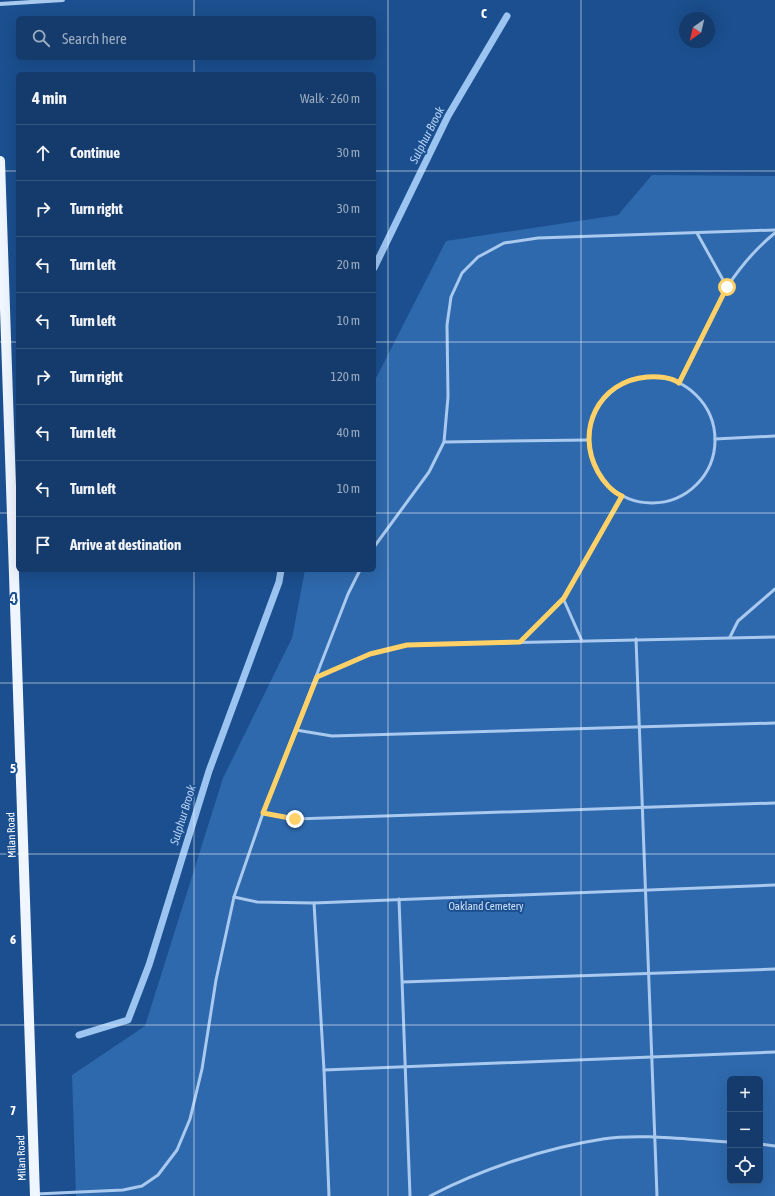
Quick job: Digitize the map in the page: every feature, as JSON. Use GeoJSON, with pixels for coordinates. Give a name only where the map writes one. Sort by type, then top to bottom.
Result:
{"type":"FeatureCollection","features":[{"type":"Feature","properties":{"kind":"main road","name":"Milan Road"},"geometry":{"type":"LineString","coordinates":[[0,161],[1,230],[35,1195]]}},
{"type":"Feature","properties":{"kind":"street"},"geometry":{"type":"LineString","coordinates":[[0,4],[63,0]]}},
{"type":"Feature","properties":{"kind":"lane"},"geometry":{"type":"LineString","coordinates":[[376,544],[429,472],[444,442],[448,397],[447,325],[451,297],[462,273],[478,257],[504,243],[538,238],[775,230]]}},
{"type":"Feature","properties":{"kind":"lane"},"geometry":{"type":"LineString","coordinates":[[697,233],[727,287]]}},
{"type":"Feature","properties":{"kind":"lane"},"geometry":{"type":"LineString","coordinates":[[679,383],[727,287],[737,272],[760,245],[775,233]]}},
{"type":"Feature","properties":{"kind":"lane"},"geometry":{"type":"LineString","coordinates":[[657,376],[679,383],[694,392],[707,408],[714,427],[715,448],[709,468],[698,484],[681,496],[660,503],[639,502],[622,496],[602,480],[592,462],[588,440],[591,419],[601,400],[617,386],[636,378],[657,376]]}},
{"type":"Feature","properties":{"kind":"lane"},"geometry":{"type":"LineString","coordinates":[[715,439],[775,436]]}},
{"type":"Feature","properties":{"kind":"lane"},"geometry":{"type":"LineString","coordinates":[[444,442],[588,440]]}},
{"type":"Feature","properties":{"kind":"lane"},"geometry":{"type":"LineString","coordinates":[[520,642],[564,598],[622,496]]}},
{"type":"Feature","properties":{"kind":"lane"},"geometry":{"type":"LineString","coordinates":[[35,1195],[123,1190],[142,1186],[158,1175],[177,1150],[190,1119],[202,1069],[216,980],[234,897],[263,813],[348,594],[359,572]]}},
{"type":"Feature","properties":{"kind":"lane"},"geometry":{"type":"LineString","coordinates":[[730,637],[738,621],[775,589]]}},
{"type":"Feature","properties":{"kind":"lane"},"geometry":{"type":"LineString","coordinates":[[564,598],[582,641]]}},
{"type":"Feature","properties":{"kind":"lane"},"geometry":{"type":"LineString","coordinates":[[317,677],[370,654],[407,645],[775,637]]}},
{"type":"Feature","properties":{"kind":"lane"},"geometry":{"type":"LineString","coordinates":[[636,639],[643,808],[644,890],[649,974],[657,1196]]}},
{"type":"Feature","properties":{"kind":"lane"},"geometry":{"type":"LineString","coordinates":[[296,730],[332,736],[775,723]]}},
{"type":"Feature","properties":{"kind":"lane"},"geometry":{"type":"LineString","coordinates":[[263,813],[295,819],[775,803]]}},
{"type":"Feature","properties":{"kind":"lane"},"geometry":{"type":"LineString","coordinates":[[234,897],[257,902],[314,903],[775,885]]}},
{"type":"Feature","properties":{"kind":"lane"},"geometry":{"type":"LineString","coordinates":[[399,899],[410,1196]]}},
{"type":"Feature","properties":{"kind":"lane"},"geometry":{"type":"LineString","coordinates":[[314,903],[324,1070],[329,1196]]}},
{"type":"Feature","properties":{"kind":"lane"},"geometry":{"type":"LineString","coordinates":[[403,982],[775,969]]}},
{"type":"Feature","properties":{"kind":"lane"},"geometry":{"type":"LineString","coordinates":[[324,1070],[775,1052]]}},
{"type":"Feature","properties":{"kind":"lane"},"geometry":{"type":"LineString","coordinates":[[430,1196],[497,1166],[603,1139],[655,1138],[727,1142]]}},
{"type":"Feature","properties":{"kind":"lane"},"geometry":{"type":"LineString","coordinates":[[763,1144],[775,1146]]}},
{"type":"Feature","properties":{"kind":"green space","name":"Oakland Cemetery"},"geometry":{"type":"Polygon","coordinates":[[[652,175],[775,176],[775,1196],[76,1196],[72,1075],[145,1026],[223,778],[292,638],[305,572],[376,572],[376,378],[446,241],[618,215],[652,175]]]}},
{"type":"Feature","properties":{"kind":"waterway","name":"Sulphur Brook"},"geometry":{"type":"LineString","coordinates":[[376,264],[448,116],[507,16]]}},
{"type":"Feature","properties":{"kind":"waterway","name":"Sulphur Brook"},"geometry":{"type":"LineString","coordinates":[[79,1035],[128,1020],[149,965],[209,771],[279,582],[281,572]]}},
{"type":"Feature","properties":{"kind":"route"},"geometry":{"type":"LineString","coordinates":[[295,819],[263,813],[317,677],[370,654],[407,645],[520,642],[564,598],[622,496],[602,480],[592,462],[588,440],[591,419],[601,400],[617,386],[636,378],[657,376],[677,381],[679,383],[727,287]]}}]}
